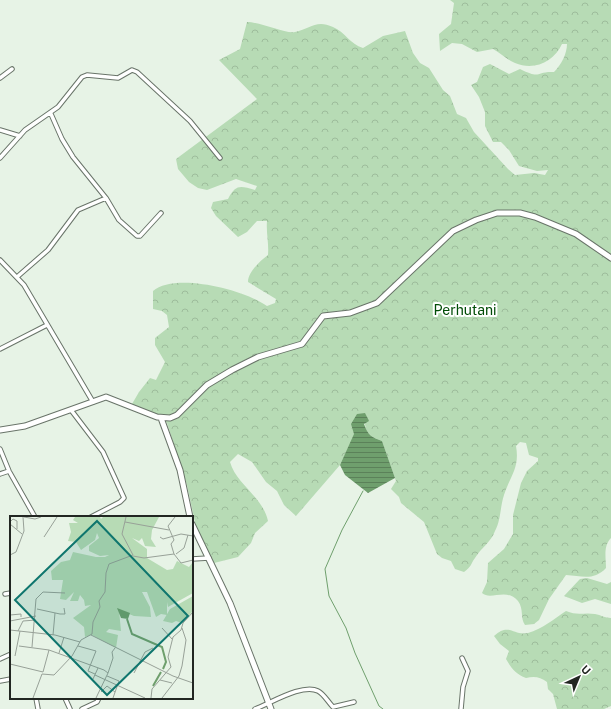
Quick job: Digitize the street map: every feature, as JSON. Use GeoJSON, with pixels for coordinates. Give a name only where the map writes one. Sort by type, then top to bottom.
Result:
{"type":"FeatureCollection","features":[{"type":"Feature","properties":{"kind":"street"},"geometry":{"type":"LineString","coordinates":[[0,78],[12,69]]}},
{"type":"Feature","properties":{"kind":"street"},"geometry":{"type":"LineString","coordinates":[[0,158],[29,127],[51,114],[84,75],[118,78],[130,70],[134,70],[190,122],[220,158]]}},
{"type":"Feature","properties":{"kind":"street"},"geometry":{"type":"LineString","coordinates":[[51,114],[73,157],[106,198],[119,220],[138,236],[142,235],[161,213]]}},
{"type":"Feature","properties":{"kind":"street"},"geometry":{"type":"LineString","coordinates":[[0,130],[20,136]]}},
{"type":"Feature","properties":{"kind":"street"},"geometry":{"type":"LineString","coordinates":[[0,151],[4,155]]}},
{"type":"Feature","properties":{"kind":"street"},"geometry":{"type":"LineString","coordinates":[[17,277],[48,250],[78,210],[106,198]]}},
{"type":"Feature","properties":{"kind":"street"},"geometry":{"type":"LineString","coordinates":[[0,430],[25,426],[108,397],[161,418],[170,418],[177,415],[207,385],[232,370],[258,357],[302,344],[323,316],[350,313],[377,303],[448,236],[463,226],[488,215],[506,213],[528,214],[576,234],[611,258]]}},
{"type":"Feature","properties":{"kind":"street"},"geometry":{"type":"LineString","coordinates":[[0,260],[29,292],[47,325],[89,394],[92,402]]}},
{"type":"Feature","properties":{"kind":"street"},"geometry":{"type":"LineString","coordinates":[[0,349],[47,325]]}},
{"type":"Feature","properties":{"kind":"street"},"geometry":{"type":"LineString","coordinates":[[71,410],[102,452],[124,498],[120,502],[93,516]]}},
{"type":"Feature","properties":{"kind":"street"},"geometry":{"type":"LineString","coordinates":[[161,418],[180,470],[190,516]]}},
{"type":"Feature","properties":{"kind":"street"},"geometry":{"type":"LineString","coordinates":[[0,449],[9,471],[34,516]]}},
{"type":"Feature","properties":{"kind":"street"},"geometry":{"type":"LineString","coordinates":[[0,474],[9,471]]}},
{"type":"Feature","properties":{"kind":"street"},"geometry":{"type":"LineString","coordinates":[[193,526],[230,603],[270,706]]}},
{"type":"Feature","properties":{"kind":"street"},"geometry":{"type":"LineString","coordinates":[[193,559],[208,558]]}},
{"type":"Feature","properties":{"kind":"street"},"geometry":{"type":"LineString","coordinates":[[5,594],[10,593]]}},
{"type":"Feature","properties":{"kind":"street"},"geometry":{"type":"LineString","coordinates":[[0,659],[10,654]]}},
{"type":"Feature","properties":{"kind":"street"},"geometry":{"type":"LineString","coordinates":[[461,709],[463,688],[468,671],[462,658]]}},
{"type":"Feature","properties":{"kind":"street"},"geometry":{"type":"LineString","coordinates":[[0,681],[10,680]]}},
{"type":"Feature","properties":{"kind":"street"},"geometry":{"type":"LineString","coordinates":[[255,709],[270,706],[306,688],[323,694],[333,707],[354,702]]}},
{"type":"Feature","properties":{"kind":"street"},"geometry":{"type":"LineString","coordinates":[[36,699],[38,709]]}},
{"type":"Feature","properties":{"kind":"street"},"geometry":{"type":"LineString","coordinates":[[65,699],[70,709]]}},
{"type":"Feature","properties":{"kind":"street"},"geometry":{"type":"LineString","coordinates":[[82,709],[97,702],[98,699]]}},
{"type":"Feature","properties":{"kind":"green space","name":"Perhutani"},"geometry":{"type":"Polygon","coordinates":[[[450,0],[611,0],[611,538],[608,541],[606,548],[606,568],[597,575],[588,577],[566,575],[549,599],[539,620],[534,624],[525,625],[520,604],[513,597],[504,594],[490,596],[482,593],[487,582],[488,563],[504,549],[513,534],[513,515],[521,483],[527,471],[538,461],[538,458],[529,455],[526,443],[520,442],[516,446],[516,466],[506,488],[497,527],[488,542],[477,554],[470,567],[464,572],[455,569],[451,561],[442,558],[437,554],[424,522],[401,503],[399,497],[391,489],[396,481],[382,441],[369,434],[367,431],[365,424],[365,413],[340,465],[296,516],[284,505],[277,491],[266,482],[252,462],[238,454],[230,462],[233,470],[261,505],[268,521],[255,533],[251,543],[238,557],[214,563],[196,527],[187,485],[167,423],[161,416],[132,404],[150,378],[156,380],[165,362],[155,345],[155,338],[169,327],[167,315],[162,311],[153,309],[153,291],[163,286],[177,283],[193,283],[227,289],[243,294],[267,306],[275,303],[276,299],[248,282],[252,271],[268,255],[267,221],[257,221],[247,232],[238,237],[216,216],[211,208],[213,202],[228,199],[233,191],[239,187],[255,190],[257,186],[236,179],[207,190],[198,188],[189,182],[178,169],[176,159],[257,99],[219,60],[240,49],[247,22],[291,32],[300,31],[317,24],[327,25],[337,29],[355,44],[363,48],[383,36],[405,31],[413,53],[420,63],[429,68],[443,90],[450,96],[457,114],[466,118],[474,132],[508,169],[515,175],[534,173],[545,175],[548,170],[537,171],[519,166],[509,150],[501,142],[493,142],[485,126],[485,112],[479,97],[471,85],[477,82],[483,67],[490,64],[509,74],[520,69],[535,75],[554,72],[563,59],[567,44],[562,44],[554,56],[549,60],[529,66],[512,62],[493,49],[477,52],[462,44],[452,43],[440,51],[439,34],[451,24],[454,3],[450,0]]]}},
{"type":"Feature","properties":{"kind":"green space"},"geometry":{"type":"Polygon","coordinates":[[[587,578],[607,584],[611,582],[611,604],[595,599],[582,603],[564,596],[580,579],[587,578]]]}},
{"type":"Feature","properties":{"kind":"green space"},"geometry":{"type":"Polygon","coordinates":[[[566,611],[595,614],[611,618],[611,706],[604,709],[557,709],[553,694],[548,689],[547,682],[537,677],[526,678],[517,673],[506,659],[509,651],[500,644],[494,636],[504,630],[511,630],[518,633],[528,633],[548,624],[566,611]]]}},
{"type":"Feature","properties":{"kind":"shaded area"},"geometry":{"type":"Polygon","coordinates":[[[365,413],[369,421],[364,424],[365,428],[370,435],[382,441],[395,478],[368,493],[345,475],[340,465],[354,434],[351,424],[357,414],[365,413]]]}},
{"type":"Feature","properties":{"kind":"waterway"},"geometry":{"type":"LineString","coordinates":[[363,491],[342,530],[325,569],[329,596],[346,628],[355,653],[379,706],[383,709]]}}]}
